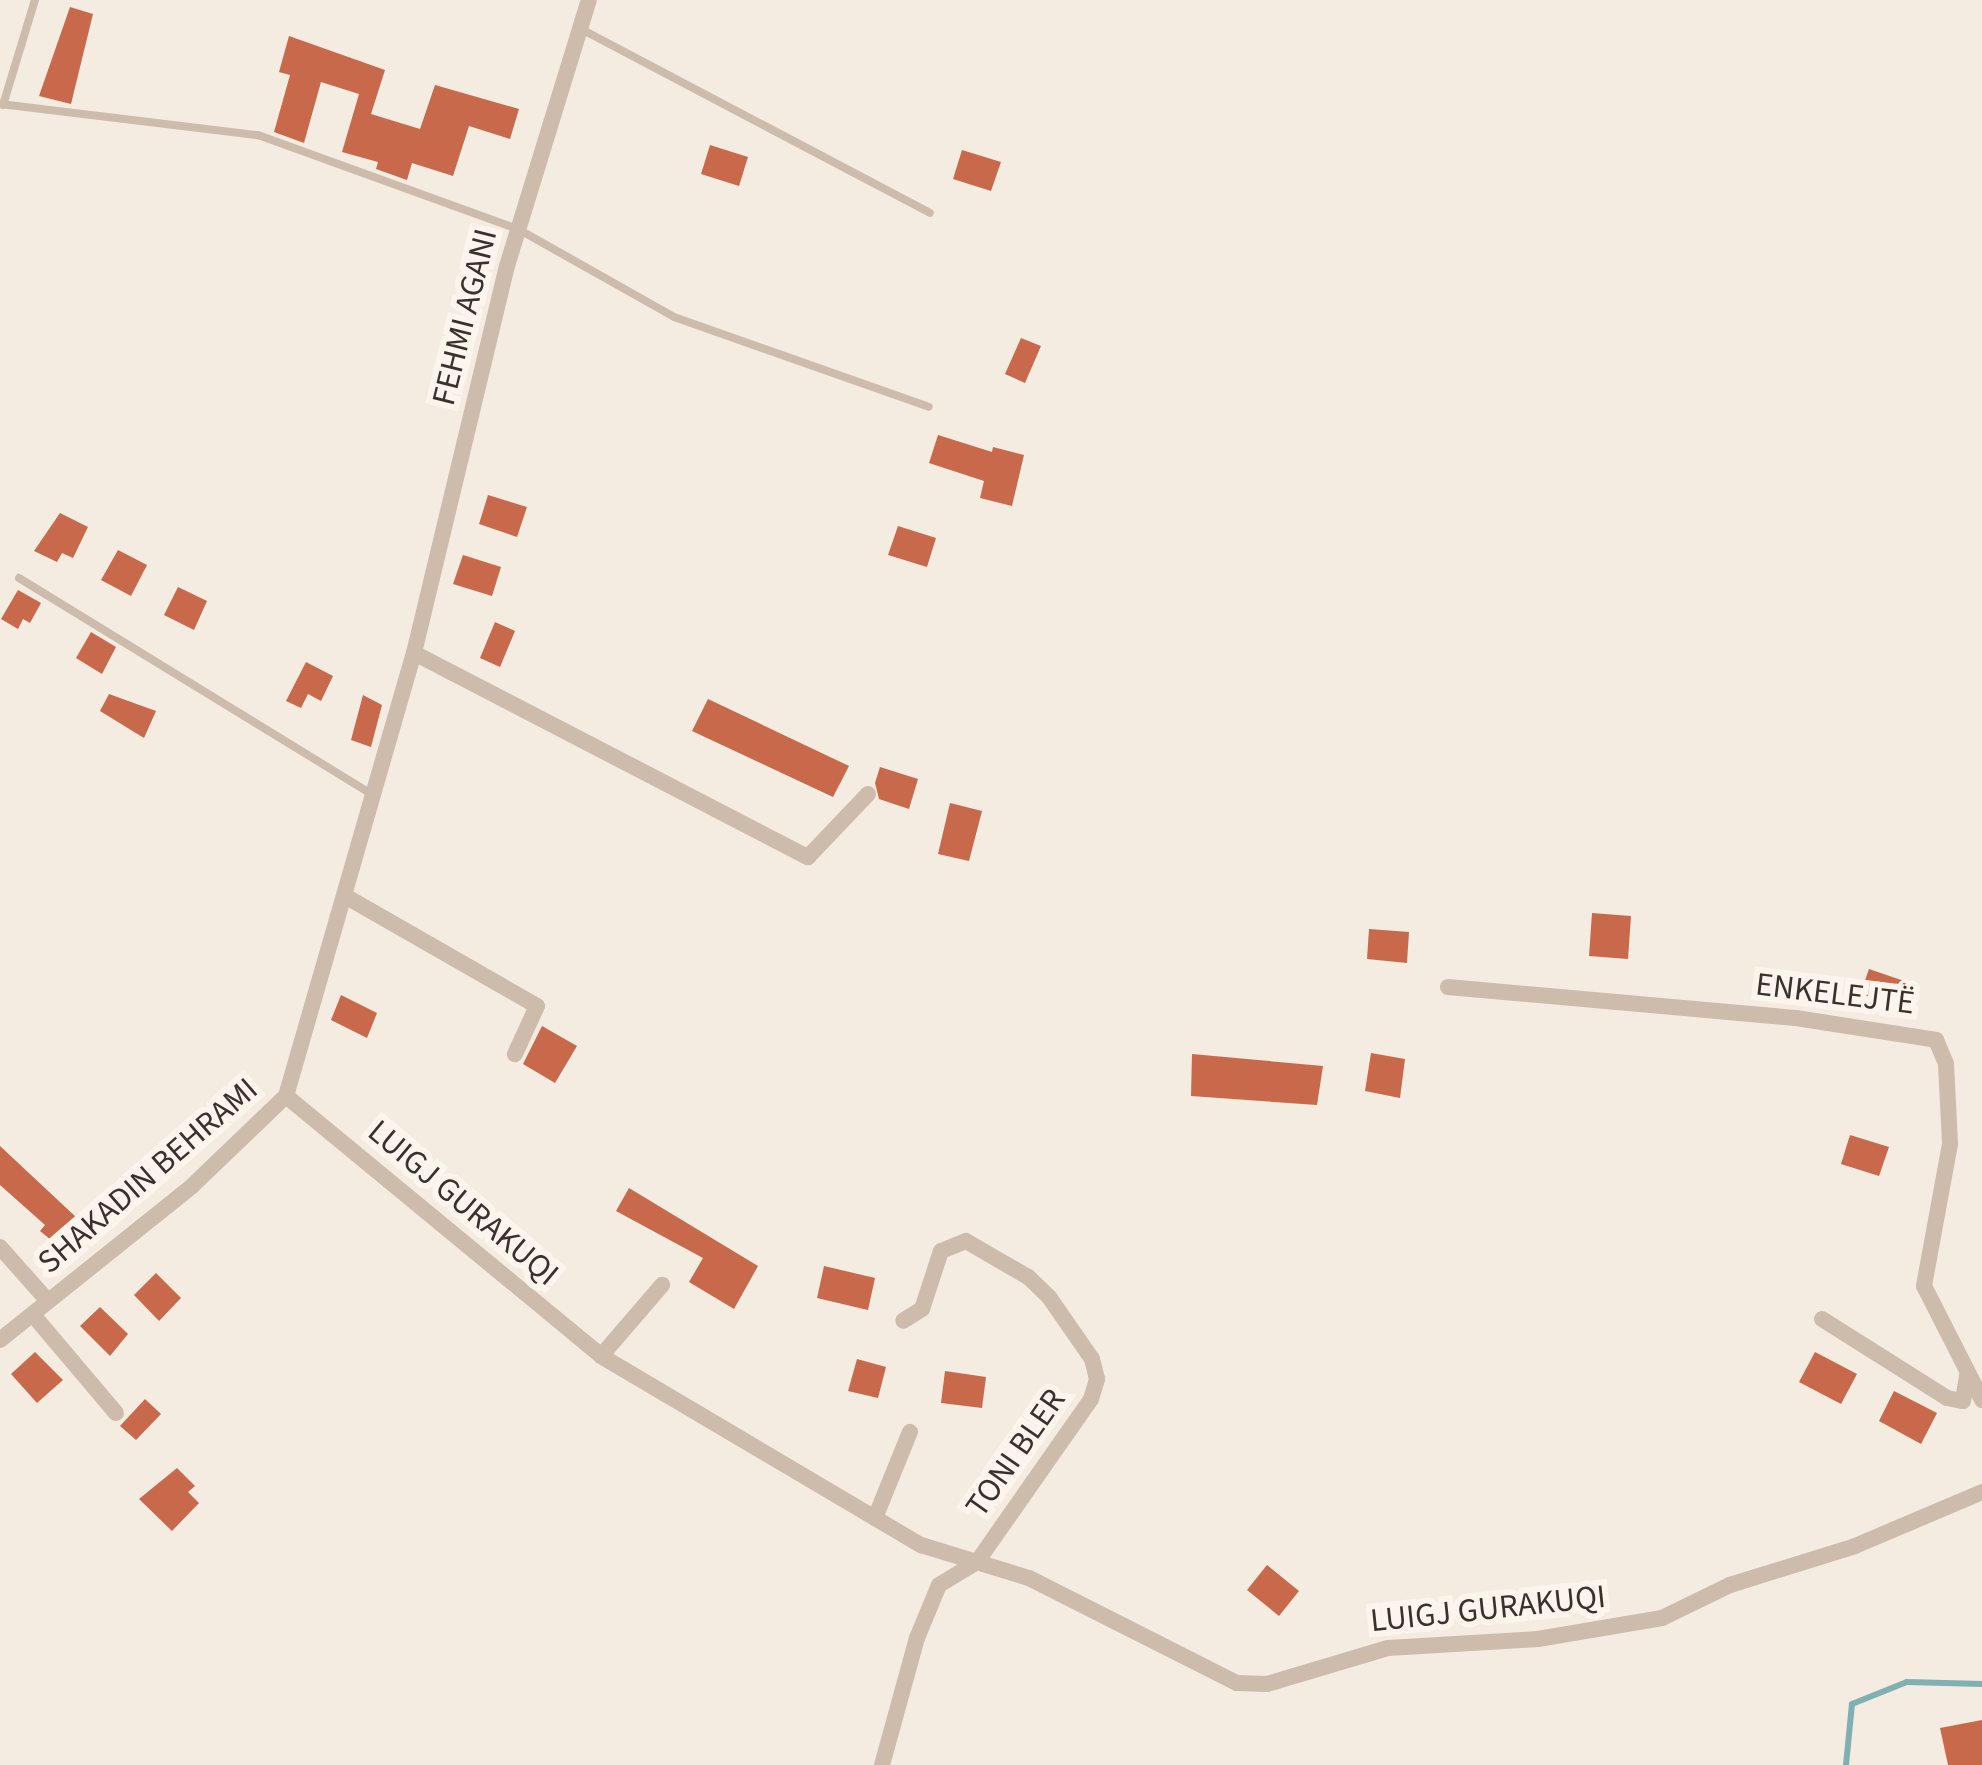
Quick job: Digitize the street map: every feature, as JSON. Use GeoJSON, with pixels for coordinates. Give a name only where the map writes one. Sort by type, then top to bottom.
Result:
{"type":"FeatureCollection","features":[{"type":"Feature","properties":{"kind":"street","name":"FEHMI AGANI"},"geometry":{"type":"LineString","coordinates":[[286,1096],[414,653],[518,229],[589,0]]}},
{"type":"Feature","properties":{"kind":"street"},"geometry":{"type":"LineString","coordinates":[[414,653],[808,857],[868,794]]}},
{"type":"Feature","properties":{"kind":"street"},"geometry":{"type":"LineString","coordinates":[[345,896],[537,1006],[514,1054]]}},
{"type":"Feature","properties":{"kind":"street","name":"ENKELEJTË"},"geometry":{"type":"LineString","coordinates":[[1448,987],[1796,1018],[1936,1040],[1946,1064],[1950,1144],[1924,1286],[1982,1400]]}},
{"type":"Feature","properties":{"kind":"street","name":"SHAKADIN BEHRAMI"},"geometry":{"type":"LineString","coordinates":[[0,1340],[192,1186],[286,1096]]}},
{"type":"Feature","properties":{"kind":"street","name":"LUIGJ GURAKUQI"},"geometry":{"type":"LineString","coordinates":[[286,1096],[601,1356],[937,1551],[1029,1578],[1222,1678],[1267,1684],[1369,1651],[1538,1639],[1662,1618],[1730,1585],[1855,1546],[1982,1492]]}},
{"type":"Feature","properties":{"kind":"street","name":"TONI BLER"},"geometry":{"type":"LineString","coordinates":[[903,1321],[922,1309],[941,1251],[966,1241],[1038,1285],[1096,1369],[1091,1399],[977,1562],[939,1585]]}},
{"type":"Feature","properties":{"kind":"street","name":"SHAKADIN BEHRAMI"},"geometry":{"type":"LineString","coordinates":[[0,1247],[48,1301]]}},
{"type":"Feature","properties":{"kind":"street"},"geometry":{"type":"LineString","coordinates":[[601,1356],[662,1285]]}},
{"type":"Feature","properties":{"kind":"street","name":"SHAKADIN BEHRAMI"},"geometry":{"type":"LineString","coordinates":[[34,1316],[116,1413]]}},
{"type":"Feature","properties":{"kind":"street"},"geometry":{"type":"LineString","coordinates":[[1822,1318],[1948,1398],[1963,1401],[1967,1375]]}},
{"type":"Feature","properties":{"kind":"street"},"geometry":{"type":"LineString","coordinates":[[875,1518],[910,1432]]}},
{"type":"Feature","properties":{"kind":"street"},"geometry":{"type":"LineString","coordinates":[[882,1765],[917,1638],[939,1585],[937,1551]]}},
{"type":"Feature","properties":{"kind":"lane"},"geometry":{"type":"LineString","coordinates":[[35,0],[1,104],[258,135],[518,229],[674,317],[929,407]]}},
{"type":"Feature","properties":{"kind":"lane"},"geometry":{"type":"LineString","coordinates":[[581,29],[930,213]]}},
{"type":"Feature","properties":{"kind":"lane"},"geometry":{"type":"LineString","coordinates":[[19,578],[374,796]]}},
{"type":"Feature","properties":{"kind":"building"},"geometry":{"type":"Polygon","coordinates":[[[70,7],[93,14],[71,104],[39,96],[70,7]]]}},
{"type":"Feature","properties":{"kind":"building"},"geometry":{"type":"Polygon","coordinates":[[[289,36],[385,70],[371,114],[420,129],[435,85],[519,109],[510,139],[469,126],[453,176],[412,163],[407,180],[376,169],[378,162],[342,152],[359,94],[321,82],[304,143],[274,132],[290,75],[279,72],[289,36]]]}},
{"type":"Feature","properties":{"kind":"building"},"geometry":{"type":"Polygon","coordinates":[[[710,145],[748,157],[739,186],[701,174],[710,145]]]}},
{"type":"Feature","properties":{"kind":"building"},"geometry":{"type":"Polygon","coordinates":[[[962,150],[1001,162],[991,191],[953,179],[962,150]]]}},
{"type":"Feature","properties":{"kind":"building"},"geometry":{"type":"Polygon","coordinates":[[[1021,338],[1041,346],[1025,383],[1005,374],[1021,338]]]}},
{"type":"Feature","properties":{"kind":"building"},"geometry":{"type":"Polygon","coordinates":[[[938,435],[992,452],[993,447],[1024,455],[1012,506],[980,498],[984,481],[929,463],[938,435]]]}},
{"type":"Feature","properties":{"kind":"building"},"geometry":{"type":"Polygon","coordinates":[[[488,495],[527,507],[517,537],[479,524],[488,495]]]}},
{"type":"Feature","properties":{"kind":"building"},"geometry":{"type":"Polygon","coordinates":[[[60,513],[88,527],[73,558],[62,553],[57,562],[34,551],[60,513]]]}},
{"type":"Feature","properties":{"kind":"building"},"geometry":{"type":"Polygon","coordinates":[[[898,526],[936,538],[927,567],[888,555],[898,526]]]}},
{"type":"Feature","properties":{"kind":"building"},"geometry":{"type":"Polygon","coordinates":[[[118,550],[147,565],[131,596],[101,580],[118,550]]]}},
{"type":"Feature","properties":{"kind":"building"},"geometry":{"type":"Polygon","coordinates":[[[463,555],[501,567],[492,596],[453,584],[463,555]]]}},
{"type":"Feature","properties":{"kind":"building"},"geometry":{"type":"Polygon","coordinates":[[[178,587],[207,601],[194,630],[164,615],[178,587]]]}},
{"type":"Feature","properties":{"kind":"building"},"geometry":{"type":"Polygon","coordinates":[[[18,590],[41,603],[30,623],[23,619],[18,629],[1,619],[18,590]]]}},
{"type":"Feature","properties":{"kind":"building"},"geometry":{"type":"Polygon","coordinates":[[[495,622],[515,631],[500,667],[480,658],[495,622]]]}},
{"type":"Feature","properties":{"kind":"building"},"geometry":{"type":"Polygon","coordinates":[[[91,632],[116,647],[102,674],[76,658],[91,632]]]}},
{"type":"Feature","properties":{"kind":"building"},"geometry":{"type":"Polygon","coordinates":[[[306,662],[333,676],[321,701],[308,694],[301,708],[286,701],[306,662]]]}},
{"type":"Feature","properties":{"kind":"building"},"geometry":{"type":"Polygon","coordinates":[[[109,694],[156,711],[144,738],[100,711],[109,694]]]}},
{"type":"Feature","properties":{"kind":"building"},"geometry":{"type":"Polygon","coordinates":[[[363,695],[382,705],[371,747],[351,740],[363,695]]]}},
{"type":"Feature","properties":{"kind":"building"},"geometry":{"type":"Polygon","coordinates":[[[708,699],[849,766],[833,797],[692,731],[708,699]]]}},
{"type":"Feature","properties":{"kind":"building"},"geometry":{"type":"Polygon","coordinates":[[[880,767],[918,779],[909,809],[879,799],[875,783],[880,767]]]}},
{"type":"Feature","properties":{"kind":"building"},"geometry":{"type":"Polygon","coordinates":[[[950,803],[982,811],[969,861],[938,854],[950,803]]]}},
{"type":"Feature","properties":{"kind":"building"},"geometry":{"type":"Polygon","coordinates":[[[1592,913],[1631,916],[1628,959],[1589,956],[1592,913]]]}},
{"type":"Feature","properties":{"kind":"building"},"geometry":{"type":"Polygon","coordinates":[[[1369,929],[1409,932],[1407,963],[1367,959],[1369,929]]]}},
{"type":"Feature","properties":{"kind":"building"},"geometry":{"type":"Polygon","coordinates":[[[1869,969],[1907,982],[1898,1011],[1859,998],[1869,969]]]}},
{"type":"Feature","properties":{"kind":"building"},"geometry":{"type":"Polygon","coordinates":[[[341,995],[377,1013],[367,1038],[331,1020],[341,995]]]}},
{"type":"Feature","properties":{"kind":"building"},"geometry":{"type":"Polygon","coordinates":[[[542,1026],[577,1046],[555,1083],[523,1064],[542,1026]]]}},
{"type":"Feature","properties":{"kind":"building"},"geometry":{"type":"Polygon","coordinates":[[[1371,1053],[1405,1059],[1400,1098],[1365,1091],[1371,1053]]]}},
{"type":"Feature","properties":{"kind":"building"},"geometry":{"type":"Polygon","coordinates":[[[1192,1054],[1323,1066],[1317,1105],[1191,1096],[1192,1054]]]}},
{"type":"Feature","properties":{"kind":"building"},"geometry":{"type":"Polygon","coordinates":[[[1850,1135],[1889,1147],[1879,1176],[1841,1164],[1850,1135]]]}},
{"type":"Feature","properties":{"kind":"building"},"geometry":{"type":"Polygon","coordinates":[[[0,1146],[92,1232],[72,1257],[40,1231],[45,1225],[0,1185],[0,1146]]]}},
{"type":"Feature","properties":{"kind":"building"},"geometry":{"type":"Polygon","coordinates":[[[629,1188],[758,1266],[734,1309],[689,1282],[703,1258],[616,1211],[629,1188]]]}},
{"type":"Feature","properties":{"kind":"building"},"geometry":{"type":"Polygon","coordinates":[[[824,1266],[875,1278],[868,1310],[817,1298],[824,1266]]]}},
{"type":"Feature","properties":{"kind":"building"},"geometry":{"type":"Polygon","coordinates":[[[156,1273],[181,1298],[159,1321],[134,1295],[156,1273]]]}},
{"type":"Feature","properties":{"kind":"building"},"geometry":{"type":"Polygon","coordinates":[[[100,1307],[128,1334],[110,1356],[80,1326],[100,1307]]]}},
{"type":"Feature","properties":{"kind":"building"},"geometry":{"type":"Polygon","coordinates":[[[35,1352],[63,1380],[37,1403],[11,1374],[35,1352]]]}},
{"type":"Feature","properties":{"kind":"building"},"geometry":{"type":"Polygon","coordinates":[[[1815,1352],[1857,1374],[1841,1404],[1799,1382],[1815,1352]]]}},
{"type":"Feature","properties":{"kind":"building"},"geometry":{"type":"Polygon","coordinates":[[[857,1359],[886,1367],[878,1398],[848,1391],[857,1359]]]}},
{"type":"Feature","properties":{"kind":"building"},"geometry":{"type":"Polygon","coordinates":[[[945,1371],[986,1377],[982,1408],[941,1403],[945,1371]]]}},
{"type":"Feature","properties":{"kind":"building"},"geometry":{"type":"Polygon","coordinates":[[[1894,1391],[1937,1413],[1921,1444],[1879,1421],[1894,1391]]]}},
{"type":"Feature","properties":{"kind":"building"},"geometry":{"type":"Polygon","coordinates":[[[145,1399],[161,1414],[136,1440],[120,1426],[145,1399]]]}},
{"type":"Feature","properties":{"kind":"building"},"geometry":{"type":"Polygon","coordinates":[[[177,1468],[195,1486],[188,1492],[199,1503],[172,1531],[139,1499],[177,1468]]]}},
{"type":"Feature","properties":{"kind":"building"},"geometry":{"type":"Polygon","coordinates":[[[1267,1565],[1299,1591],[1279,1616],[1247,1590],[1267,1565]]]}},
{"type":"Feature","properties":{"kind":"building"},"geometry":{"type":"Polygon","coordinates":[[[1982,1720],[1982,1765],[1948,1765],[1940,1728],[1982,1720]]]}},
{"type":"Feature","properties":{"kind":"waterway"},"geometry":{"type":"LineString","coordinates":[[1846,1765],[1852,1704],[1907,1682],[1982,1684]]}}]}
